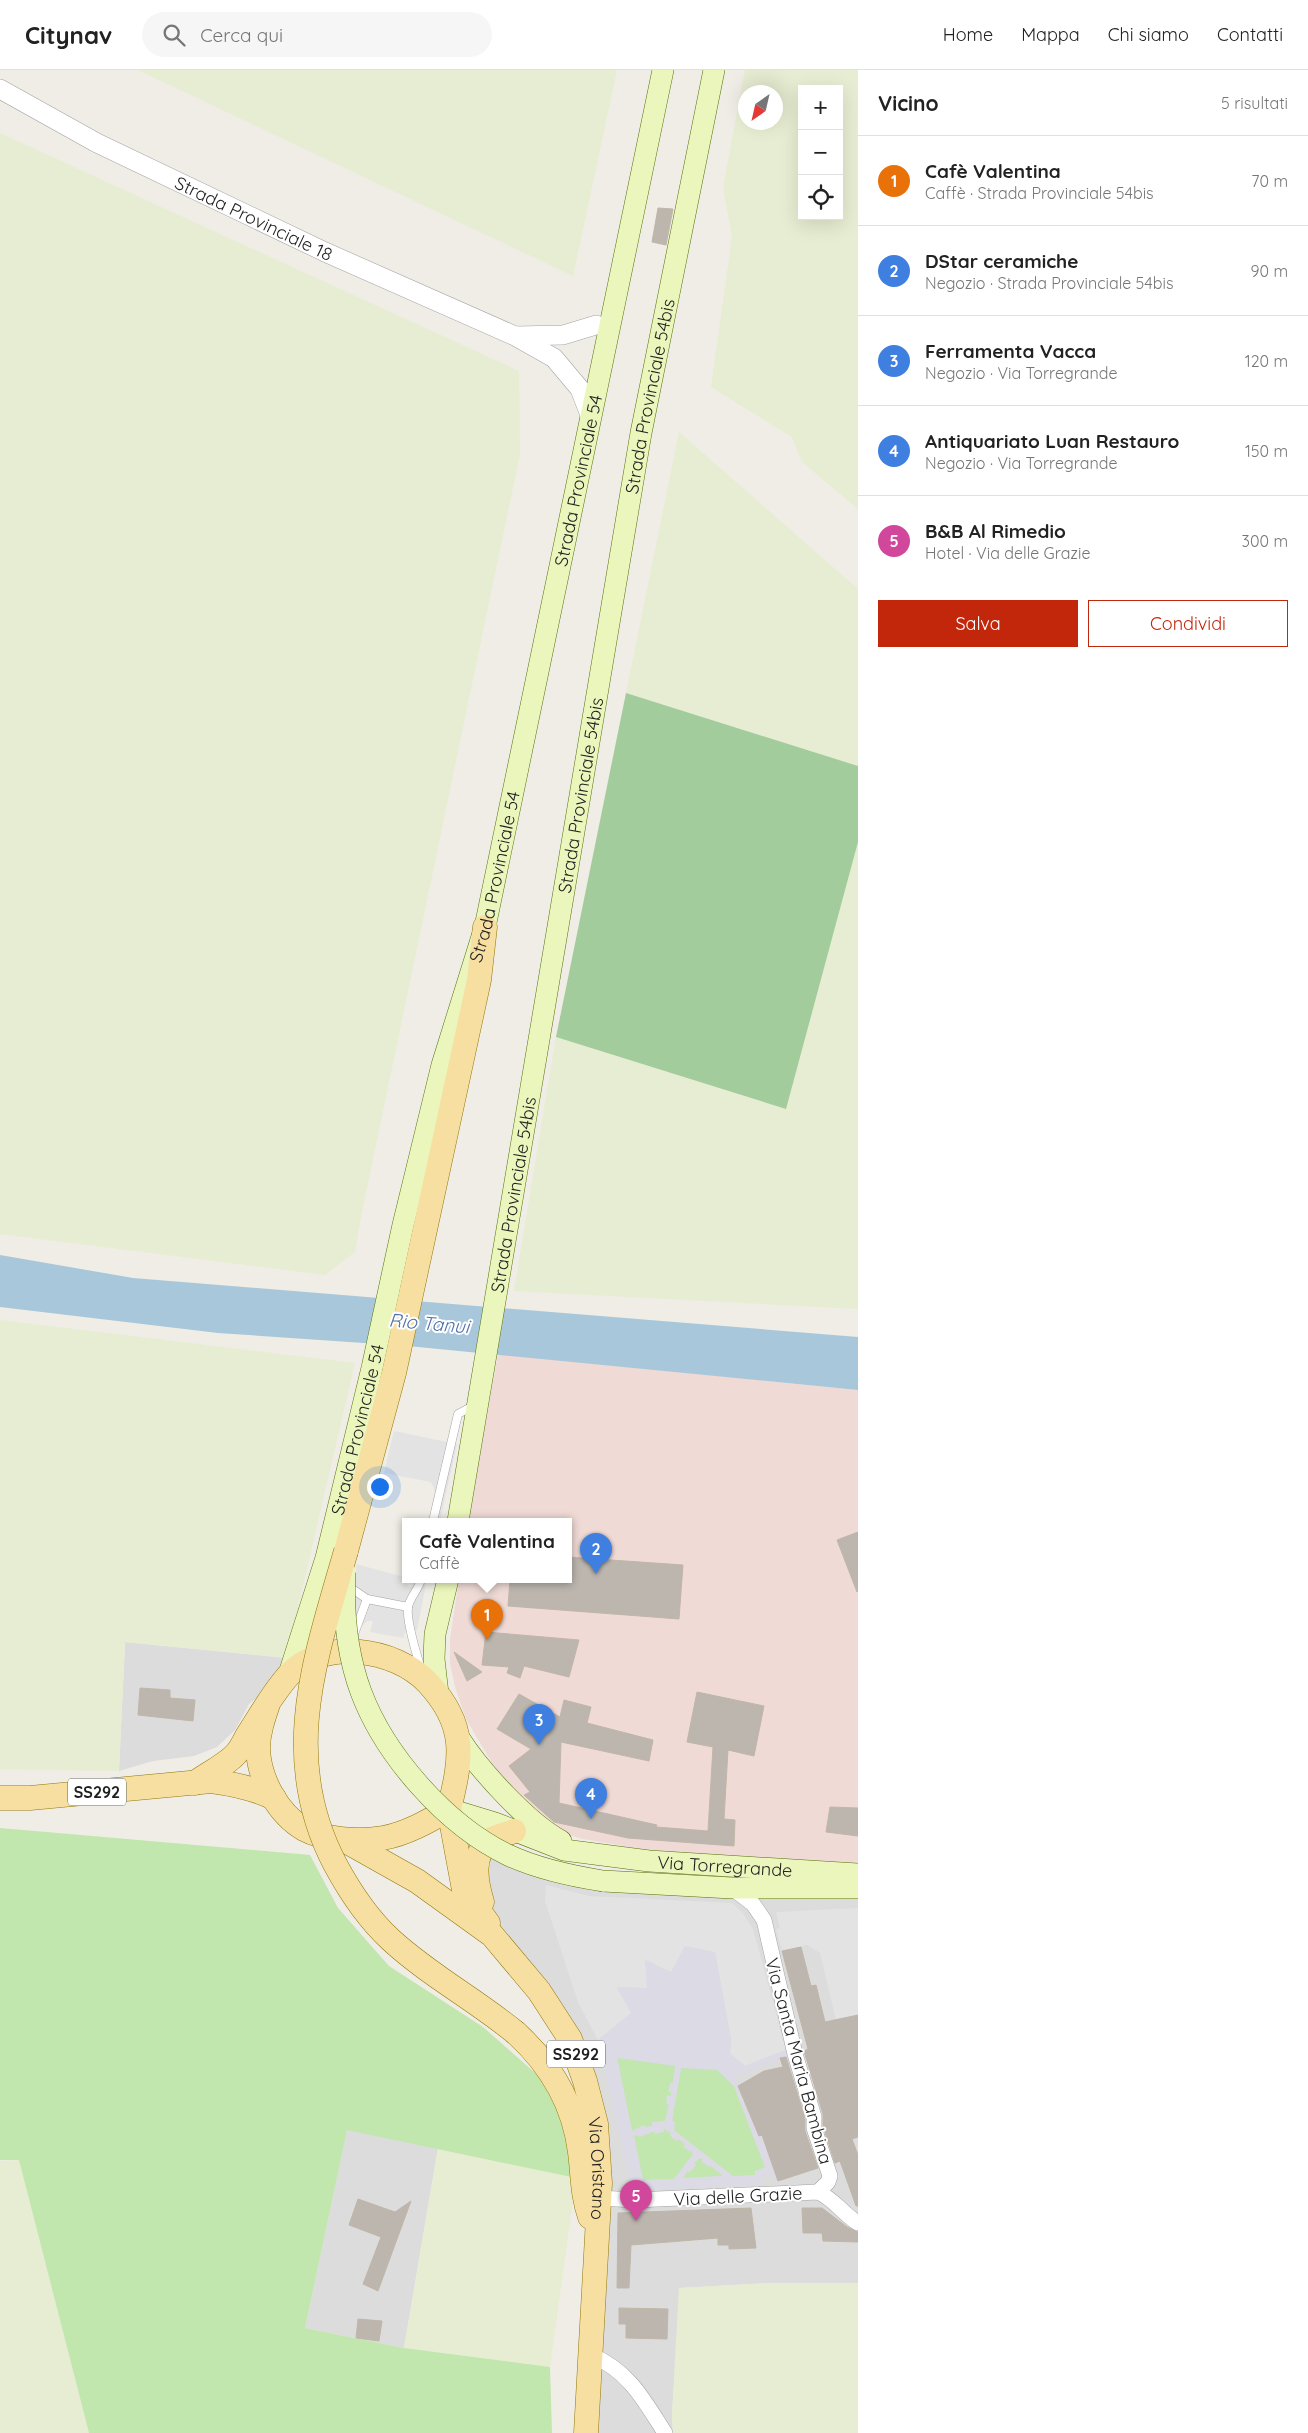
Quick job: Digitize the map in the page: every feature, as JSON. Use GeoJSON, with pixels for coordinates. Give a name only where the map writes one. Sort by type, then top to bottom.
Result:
{"type":"FeatureCollection","features":[{"type":"Feature","properties":{"kind":"main road","name":"Strada Provinciale 54"},"geometry":{"type":"LineString","coordinates":[[485,927],[662,70]]}},
{"type":"Feature","properties":{"kind":"main road","name":"Strada Provinciale 54bis"},"geometry":{"type":"LineString","coordinates":[[458,1518],[638,452],[714,70]]}},
{"type":"Feature","properties":{"kind":"main road"},"geometry":{"type":"LineString","coordinates":[[596,325],[614,306]]}},
{"type":"Feature","properties":{"kind":"main road"},"geometry":{"type":"LineString","coordinates":[[485,927],[479,980],[414,1226],[394,1373],[336,1555],[306,1712],[306,1770],[313,1816],[324,1844],[355,1899],[373,1922],[414,1959],[516,2033],[550,2071],[567,2100],[576,2126],[584,2199],[597,2235]]}},
{"type":"Feature","properties":{"kind":"main road","name":"Strada Provinciale 54"},"geometry":{"type":"LineString","coordinates":[[289,1674],[336,1555],[372,1368],[414,1226]]}},
{"type":"Feature","properties":{"kind":"main road"},"geometry":{"type":"LineString","coordinates":[[336,1555],[353,1664],[361,1692],[380,1730],[414,1778],[458,1823],[507,1855],[558,1872],[603,1881],[732,1888],[858,1888]]}},
{"type":"Feature","properties":{"kind":"main road"},"geometry":{"type":"LineString","coordinates":[[431,1686],[435,1634],[447,1583]]}},
{"type":"Feature","properties":{"kind":"main road","name":"SS292"},"geometry":{"type":"LineString","coordinates":[[194,1783],[235,1754],[268,1704],[289,1674],[315,1658],[344,1651],[358,1650],[390,1659],[431,1686],[447,1709],[459,1738],[455,1780],[449,1809],[422,1825],[384,1838],[349,1840],[313,1833],[303,1828],[285,1814],[266,1782],[258,1750],[259,1732],[268,1704]]}},
{"type":"Feature","properties":{"kind":"main road","name":"Via Torregrande"},"geometry":{"type":"LineString","coordinates":[[459,1738],[473,1760],[541,1829],[560,1841],[592,1854]]}},
{"type":"Feature","properties":{"kind":"main road","name":"SS292"},"geometry":{"type":"LineString","coordinates":[[0,1798],[30,1798],[211,1782],[235,1784],[259,1790],[274,1798]]}},
{"type":"Feature","properties":{"kind":"main road","name":"Via Torregrande"},"geometry":{"type":"LineString","coordinates":[[449,1809],[564,1850],[649,1861],[858,1874]]}},
{"type":"Feature","properties":{"kind":"main road","name":"Via Oristano"},"geometry":{"type":"LineString","coordinates":[[449,1809],[464,1890],[489,1927],[540,1990],[570,2039],[585,2081],[596,2124],[599,2198],[586,2433]]}},
{"type":"Feature","properties":{"kind":"main road"},"geometry":{"type":"LineString","coordinates":[[489,1927],[477,1885],[478,1858],[491,1840],[514,1831]]}},
{"type":"Feature","properties":{"kind":"main road","name":"Via Oristano"},"geometry":{"type":"LineString","coordinates":[[340,1838],[416,1881],[489,1927]]}},
{"type":"Feature","properties":{"kind":"street","name":"Strada Provinciale 18"},"geometry":{"type":"LineString","coordinates":[[0,88],[106,148],[325,252],[515,336],[554,358],[580,389],[590,415]]}},
{"type":"Feature","properties":{"kind":"street","name":"Strada Provinciale 18"},"geometry":{"type":"LineString","coordinates":[[515,336],[563,336],[596,325]]}},
{"type":"Feature","properties":{"kind":"street","name":"Via Santa Maria Bambina"},"geometry":{"type":"LineString","coordinates":[[732,1888],[753,1904],[764,1920],[795,2054],[814,2117],[814,2128],[830,2176],[828,2182],[818,2192],[828,2196],[849,2218],[858,2223]]}},
{"type":"Feature","properties":{"kind":"street","name":"Via delle Grazie"},"geometry":{"type":"LineString","coordinates":[[599,2198],[627,2200],[680,2199],[818,2192]]}},
{"type":"Feature","properties":{"kind":"street"},"geometry":{"type":"LineString","coordinates":[[591,2355],[604,2360],[626,2375],[665,2433]]}},
{"type":"Feature","properties":{"kind":"lane"},"geometry":{"type":"LineString","coordinates":[[434,1518],[445,1461],[458,1414],[479,1394]]}},
{"type":"Feature","properties":{"kind":"lane"},"geometry":{"type":"LineString","coordinates":[[336,1555],[349,1587],[367,1599],[408,1607]]}},
{"type":"Feature","properties":{"kind":"lane"},"geometry":{"type":"LineString","coordinates":[[420,1583],[408,1607],[412,1638],[431,1686]]}},
{"type":"Feature","properties":{"kind":"lane"},"geometry":{"type":"LineString","coordinates":[[344,1651],[359,1623],[367,1599]]}},
{"type":"Feature","properties":{"kind":"shaded area"},"geometry":{"type":"Polygon","coordinates":[[[498,1354],[858,1390],[858,1864],[663,1853],[583,1839],[561,1833],[542,1821],[499,1775],[466,1719],[455,1687],[450,1663],[450,1639],[458,1583],[572,1583],[572,1518],[469,1518],[498,1354]]]}},
{"type":"Feature","properties":{"kind":"shaded area"},"geometry":{"type":"Polygon","coordinates":[[[394,1431],[457,1444],[441,1518],[430,1518],[435,1491],[431,1482],[384,1473],[394,1431]]]}},
{"type":"Feature","properties":{"kind":"shaded area"},"geometry":{"type":"Polygon","coordinates":[[[356,1564],[402,1576],[402,1583],[406,1583],[408,1587],[414,1587],[415,1583],[426,1583],[417,1630],[405,1632],[403,1638],[370,1632],[373,1621],[367,1621],[363,1625],[356,1621],[356,1564]]]}},
{"type":"Feature","properties":{"kind":"shaded area"},"geometry":{"type":"Polygon","coordinates":[[[125,1642],[286,1658],[265,1691],[249,1704],[235,1730],[217,1747],[194,1756],[153,1761],[119,1771],[125,1642]]]}},
{"type":"Feature","properties":{"kind":"shaded area"},"geometry":{"type":"Polygon","coordinates":[[[484,1847],[557,1873],[858,1888],[858,2283],[770,2283],[680,2288],[672,2415],[673,2433],[579,2433],[586,2356],[585,2081],[492,1935],[484,1847]]]}},
{"type":"Feature","properties":{"kind":"shaded area"},"geometry":{"type":"Polygon","coordinates":[[[546,1885],[589,1896],[732,1903],[743,1913],[753,1929],[786,2050],[745,2066],[730,2054],[731,2039],[715,1952],[671,1972],[645,1960],[648,1988],[617,1988],[632,2013],[598,2040],[578,2002],[545,1901],[546,1885]]]}},
{"type":"Feature","properties":{"kind":"shaded area"},"geometry":{"type":"Polygon","coordinates":[[[858,1908],[858,2029],[839,2033],[820,1953],[807,1945],[782,1951],[776,1929],[780,1928],[776,1912],[858,1908]]]}},
{"type":"Feature","properties":{"kind":"shaded area"},"geometry":{"type":"Polygon","coordinates":[[[685,1946],[715,1952],[731,2039],[730,2054],[745,2066],[786,2050],[789,2056],[734,2075],[759,2136],[762,2135],[778,2181],[774,2182],[771,2172],[762,2175],[764,2184],[633,2191],[598,2040],[631,2013],[617,1987],[647,1988],[645,1960],[671,1972],[685,1946]],[[617,2058],[632,2131],[644,2125],[645,2127],[652,2126],[652,2122],[665,2121],[669,2105],[666,2104],[667,2095],[671,2096],[671,2092],[668,2092],[670,2083],[673,2082],[675,2066],[617,2058]],[[681,2068],[672,2120],[675,2122],[674,2131],[733,2176],[755,2175],[755,2171],[765,2167],[734,2086],[717,2070],[681,2068]],[[664,2129],[663,2132],[655,2134],[654,2131],[639,2137],[638,2135],[634,2136],[643,2180],[674,2179],[693,2154],[692,2150],[690,2152],[684,2147],[685,2144],[678,2139],[676,2141],[670,2136],[671,2133],[664,2129]],[[697,2159],[694,2163],[696,2165],[683,2178],[723,2176],[710,2165],[709,2167],[702,2162],[703,2159],[697,2159]]]}},
{"type":"Feature","properties":{"kind":"shaded area"},"geometry":{"type":"Polygon","coordinates":[[[347,2129],[438,2148],[404,2348],[305,2328],[347,2129]]]}},
{"type":"Feature","properties":{"kind":"green space"},"geometry":{"type":"Polygon","coordinates":[[[138,70],[617,70],[573,276],[138,70]]]}},
{"type":"Feature","properties":{"kind":"green space"},"geometry":{"type":"Polygon","coordinates":[[[745,70],[858,70],[858,509],[802,462],[792,437],[711,387],[732,237],[723,187],[738,107],[738,130],[783,130],[783,85],[742,85],[745,70]]]}},
{"type":"Feature","properties":{"kind":"green space"},"geometry":{"type":"Polygon","coordinates":[[[0,133],[519,371],[520,454],[355,1252],[325,1275],[0,1234],[0,133]]]}},
{"type":"Feature","properties":{"kind":"green space"},"geometry":{"type":"Polygon","coordinates":[[[679,432],[858,589],[858,766],[626,693],[679,432]]]}},
{"type":"Feature","properties":{"kind":"green space"},"geometry":{"type":"Polygon","coordinates":[[[626,693],[858,766],[858,842],[786,1109],[556,1037],[626,693]]]}},
{"type":"Feature","properties":{"kind":"green space"},"geometry":{"type":"Polygon","coordinates":[[[858,842],[858,1309],[514,1291],[556,1037],[786,1108],[858,842]]]}},
{"type":"Feature","properties":{"kind":"green space"},"geometry":{"type":"Polygon","coordinates":[[[0,1320],[355,1363],[286,1658],[125,1642],[119,1771],[0,1769],[0,1320]]]}},
{"type":"Feature","properties":{"kind":"green space"},"geometry":{"type":"Polygon","coordinates":[[[0,1828],[310,1855],[338,1908],[389,1966],[483,2027],[551,2087],[562,2112],[576,2178],[347,2130],[305,2328],[404,2348],[550,2367],[552,2433],[89,2433],[19,2160],[0,2160],[0,1828]]]}},
{"type":"Feature","properties":{"kind":"green space"},"geometry":{"type":"Polygon","coordinates":[[[617,2057],[676,2066],[673,2083],[668,2092],[671,2092],[671,2096],[667,2096],[669,2105],[665,2121],[652,2123],[652,2126],[645,2128],[644,2125],[632,2131],[617,2057]]]}},
{"type":"Feature","properties":{"kind":"green space"},"geometry":{"type":"Polygon","coordinates":[[[681,2068],[717,2069],[734,2086],[765,2167],[755,2175],[734,2177],[674,2130],[672,2121],[681,2068]]]}},
{"type":"Feature","properties":{"kind":"green space"},"geometry":{"type":"Polygon","coordinates":[[[664,2129],[671,2133],[676,2141],[678,2139],[685,2144],[684,2147],[692,2150],[693,2154],[674,2179],[643,2180],[634,2136],[639,2135],[640,2137],[655,2131],[655,2134],[663,2132],[664,2129]]]}},
{"type":"Feature","properties":{"kind":"green space"},"geometry":{"type":"Polygon","coordinates":[[[438,2148],[576,2178],[550,2367],[404,2348],[438,2148]]]}},
{"type":"Feature","properties":{"kind":"green space"},"geometry":{"type":"Polygon","coordinates":[[[700,2158],[723,2176],[682,2178],[688,2171],[690,2172],[696,2165],[693,2164],[700,2158]]]}},
{"type":"Feature","properties":{"kind":"green space"},"geometry":{"type":"Polygon","coordinates":[[[19,2160],[89,2433],[0,2433],[0,2161],[19,2160]]]}},
{"type":"Feature","properties":{"kind":"green space"},"geometry":{"type":"Polygon","coordinates":[[[770,2283],[858,2283],[858,2433],[673,2433],[672,2415],[679,2288],[770,2283]]]}},
{"type":"Feature","properties":{"kind":"water","name":"Rio Tanui"},"geometry":{"type":"Polygon","coordinates":[[[0,1255],[133,1278],[858,1337],[858,1390],[408,1346],[218,1333],[0,1307],[0,1255]]]}},
{"type":"Feature","properties":{"kind":"building"},"geometry":{"type":"Polygon","coordinates":[[[658,208],[673,209],[666,245],[652,242],[658,208]]]}},
{"type":"Feature","properties":{"kind":"building"},"geometry":{"type":"Polygon","coordinates":[[[858,1532],[858,1591],[857,1592],[837,1540],[858,1532]]]}},
{"type":"Feature","properties":{"kind":"building"},"geometry":{"type":"Polygon","coordinates":[[[572,1557],[683,1565],[679,1619],[508,1606],[510,1583],[572,1583],[572,1557]]]}},
{"type":"Feature","properties":{"kind":"building"},"geometry":{"type":"Polygon","coordinates":[[[486,1632],[579,1640],[569,1677],[524,1666],[520,1678],[507,1673],[509,1667],[482,1665],[486,1632]]]}},
{"type":"Feature","properties":{"kind":"building"},"geometry":{"type":"Polygon","coordinates":[[[454,1652],[482,1672],[467,1681],[454,1652]]]}},
{"type":"Feature","properties":{"kind":"building"},"geometry":{"type":"Polygon","coordinates":[[[140,1688],[170,1690],[170,1698],[195,1700],[193,1721],[138,1715],[140,1688]]]}},
{"type":"Feature","properties":{"kind":"building"},"geometry":{"type":"Polygon","coordinates":[[[697,1692],[764,1706],[754,1756],[728,1750],[724,1819],[735,1820],[734,1846],[628,1838],[554,1822],[524,1795],[530,1792],[509,1766],[531,1749],[497,1729],[519,1694],[560,1717],[564,1700],[591,1707],[587,1723],[653,1740],[649,1761],[561,1742],[559,1803],[657,1825],[656,1827],[708,1831],[713,1747],[687,1742],[697,1692]]]}},
{"type":"Feature","properties":{"kind":"building"},"geometry":{"type":"Polygon","coordinates":[[[830,1807],[858,1808],[858,1836],[826,1832],[830,1807]]]}},
{"type":"Feature","properties":{"kind":"building"},"geometry":{"type":"Polygon","coordinates":[[[801,1947],[811,1986],[816,1985],[825,2022],[858,2015],[858,2137],[852,2139],[858,2155],[858,2206],[856,2206],[840,2161],[835,2163],[823,2126],[823,2114],[804,2051],[808,2049],[782,1951],[801,1947]]]}},
{"type":"Feature","properties":{"kind":"building"},"geometry":{"type":"Polygon","coordinates":[[[786,2057],[805,2118],[805,2131],[818,2168],[778,2181],[762,2135],[759,2136],[738,2086],[764,2071],[783,2067],[780,2058],[786,2057]]]}},
{"type":"Feature","properties":{"kind":"building"},"geometry":{"type":"Polygon","coordinates":[[[358,2199],[395,2212],[411,2201],[378,2291],[363,2284],[381,2237],[349,2225],[358,2199]]]}},
{"type":"Feature","properties":{"kind":"building"},"geometry":{"type":"Polygon","coordinates":[[[751,2208],[756,2248],[729,2249],[729,2245],[718,2245],[718,2238],[631,2245],[629,2288],[617,2288],[618,2213],[751,2208]]]}},
{"type":"Feature","properties":{"kind":"building"},"geometry":{"type":"Polygon","coordinates":[[[802,2208],[822,2208],[847,2227],[858,2232],[858,2242],[823,2241],[822,2233],[803,2233],[802,2208]]]}},
{"type":"Feature","properties":{"kind":"building"},"geometry":{"type":"Polygon","coordinates":[[[619,2308],[668,2309],[667,2339],[626,2338],[626,2324],[619,2324],[619,2308]]]}},
{"type":"Feature","properties":{"kind":"building"},"geometry":{"type":"Polygon","coordinates":[[[358,2319],[382,2321],[379,2341],[356,2338],[358,2319]]]}},
{"type":"Feature","properties":{"kind":"place","name":"DStar ceramiche"},"geometry":{"type":"Point","coordinates":[596,1574]}},
{"type":"Feature","properties":{"kind":"place","name":"Cafè Valentina"},"geometry":{"type":"Point","coordinates":[487,1640]}},
{"type":"Feature","properties":{"kind":"place","name":"Ferramenta Vacca"},"geometry":{"type":"Point","coordinates":[539,1745]}},
{"type":"Feature","properties":{"kind":"place","name":"Antiquariato Luan Restauro"},"geometry":{"type":"Point","coordinates":[591,1819]}},
{"type":"Feature","properties":{"kind":"place","name":"B&B Al Rimedio"},"geometry":{"type":"Point","coordinates":[636,2221]}}]}
